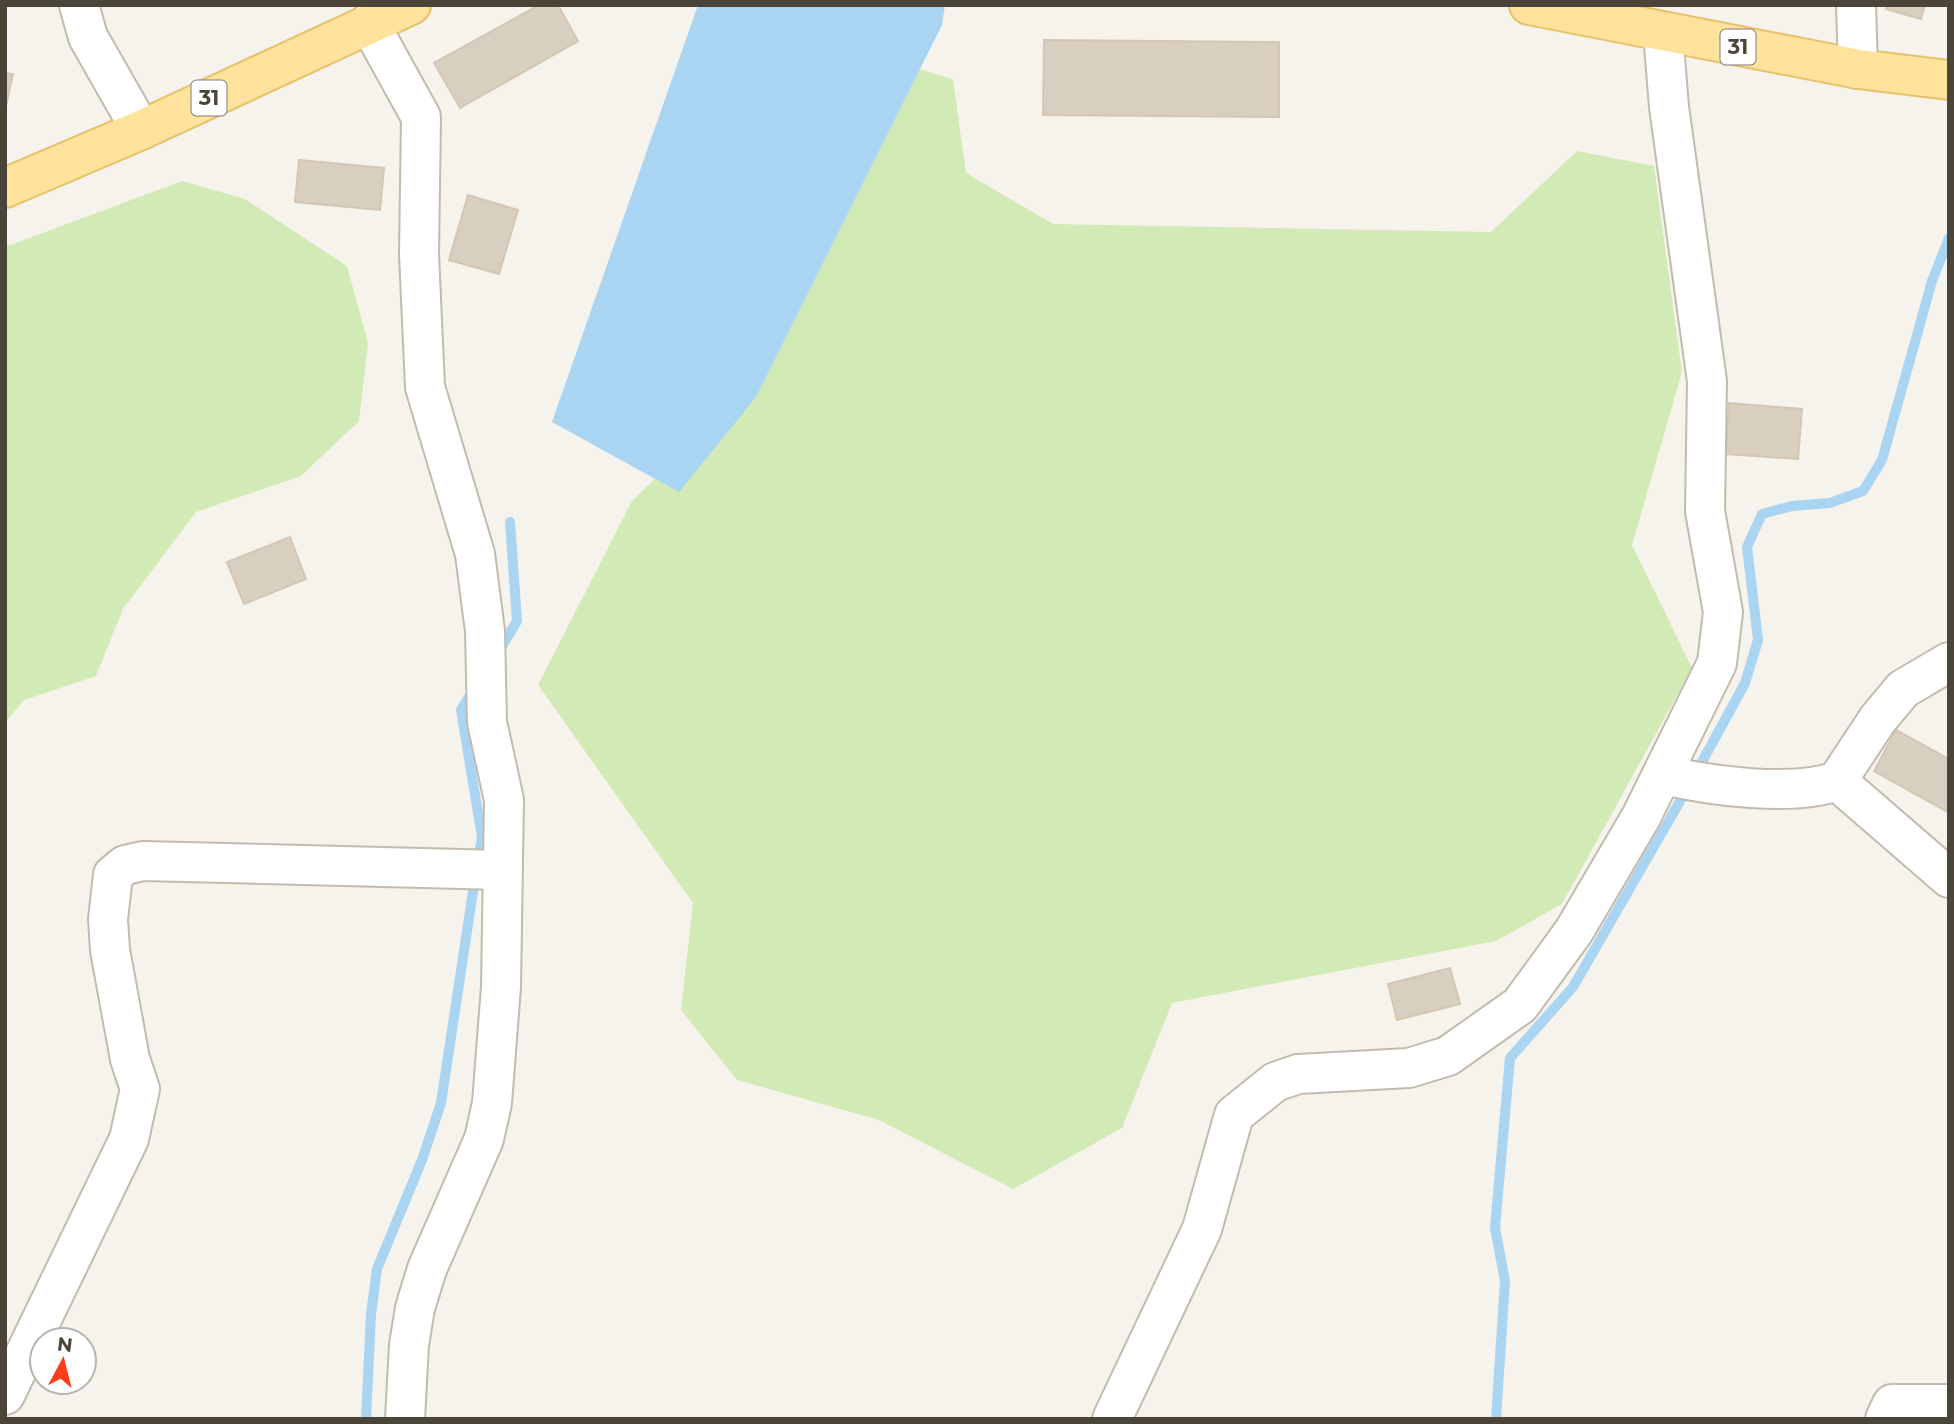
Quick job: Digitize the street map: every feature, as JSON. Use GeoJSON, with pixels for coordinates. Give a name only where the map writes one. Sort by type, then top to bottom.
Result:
{"type":"FeatureCollection","features":[{"type":"Feature","properties":{"kind":"main road","name":"31"},"geometry":{"type":"LineString","coordinates":[[5,188],[141,130],[411,5]]}},
{"type":"Feature","properties":{"kind":"main road","name":"31"},"geometry":{"type":"LineString","coordinates":[[1529,5],[1858,69],[1949,80]]}},
{"type":"Feature","properties":{"kind":"street"},"geometry":{"type":"LineString","coordinates":[[79,5],[88,37],[141,130]]}},
{"type":"Feature","properties":{"kind":"street"},"geometry":{"type":"LineString","coordinates":[[1856,5],[1858,69]]}},
{"type":"Feature","properties":{"kind":"street"},"geometry":{"type":"LineString","coordinates":[[369,23],[421,117],[419,254],[425,387],[475,554],[485,631],[487,722],[504,800],[501,987],[492,1103],[484,1139],[427,1269],[415,1308],[409,1345],[405,1419]]}},
{"type":"Feature","properties":{"kind":"street"},"geometry":{"type":"LineString","coordinates":[[1112,1419],[1202,1229],[1234,1115],[1275,1082],[1298,1074],[1409,1068],[1448,1056],[1520,1005],[1574,931],[1664,775],[1717,663],[1723,612],[1705,511],[1707,380],[1669,107],[1663,33]]}},
{"type":"Feature","properties":{"kind":"street"},"geometry":{"type":"LineString","coordinates":[[1664,775],[1706,785],[1803,788],[1837,781],[1878,719],[1903,689],[1949,662]]}},
{"type":"Feature","properties":{"kind":"street"},"geometry":{"type":"LineString","coordinates":[[1837,781],[1946,871]]}},
{"type":"Feature","properties":{"kind":"street"},"geometry":{"type":"LineString","coordinates":[[5,1395],[129,1139],[140,1089],[130,1059],[110,950],[108,919],[113,874],[125,865],[143,861],[502,870]]}},
{"type":"Feature","properties":{"kind":"street"},"geometry":{"type":"LineString","coordinates":[[1885,1419],[1892,1404],[1949,1404]]}},
{"type":"Feature","properties":{"kind":"green space"},"geometry":{"type":"Polygon","coordinates":[[[915,68],[953,79],[966,173],[1053,224],[1491,232],[1577,151],[1654,166],[1682,372],[1632,545],[1692,668],[1562,904],[1496,941],[1172,1003],[1122,1128],[1013,1189],[879,1120],[737,1080],[681,1010],[693,903],[538,685],[632,501],[737,400],[915,68]]]}},
{"type":"Feature","properties":{"kind":"green space"},"geometry":{"type":"Polygon","coordinates":[[[182,181],[245,199],[347,266],[368,343],[359,421],[301,476],[196,512],[123,609],[96,676],[24,700],[5,723],[5,247],[182,181]]]}},
{"type":"Feature","properties":{"kind":"water"},"geometry":{"type":"Polygon","coordinates":[[[698,5],[945,5],[942,25],[756,397],[679,492],[552,422],[698,5]]]}},
{"type":"Feature","properties":{"kind":"building"},"geometry":{"type":"Polygon","coordinates":[[[539,5],[558,5],[578,41],[460,108],[434,63],[539,5]]]}},
{"type":"Feature","properties":{"kind":"building"},"geometry":{"type":"Polygon","coordinates":[[[1887,5],[1925,5],[1921,19],[1886,9],[1887,5]]]}},
{"type":"Feature","properties":{"kind":"building"},"geometry":{"type":"Polygon","coordinates":[[[1044,40],[1279,42],[1279,117],[1043,115],[1044,40]]]}},
{"type":"Feature","properties":{"kind":"building"},"geometry":{"type":"Polygon","coordinates":[[[5,73],[13,74],[6,106],[5,106],[5,73]]]}},
{"type":"Feature","properties":{"kind":"building"},"geometry":{"type":"Polygon","coordinates":[[[299,160],[384,168],[380,210],[295,202],[299,160]]]}},
{"type":"Feature","properties":{"kind":"building"},"geometry":{"type":"Polygon","coordinates":[[[468,195],[518,210],[499,274],[449,260],[468,195]]]}},
{"type":"Feature","properties":{"kind":"building"},"geometry":{"type":"Polygon","coordinates":[[[1729,403],[1802,409],[1798,459],[1726,454],[1729,403]]]}},
{"type":"Feature","properties":{"kind":"building"},"geometry":{"type":"Polygon","coordinates":[[[290,537],[306,579],[244,604],[227,562],[290,537]]]}},
{"type":"Feature","properties":{"kind":"building"},"geometry":{"type":"Polygon","coordinates":[[[1896,730],[1949,759],[1949,805],[1946,811],[1874,771],[1896,730]]]}},
{"type":"Feature","properties":{"kind":"building"},"geometry":{"type":"Polygon","coordinates":[[[1450,968],[1460,1004],[1397,1020],[1388,984],[1450,968]]]}},
{"type":"Feature","properties":{"kind":"waterway"},"geometry":{"type":"LineString","coordinates":[[1696,773],[1745,683],[1758,640],[1747,547],[1762,514],[1792,506],[1830,503],[1863,491],[1882,460],[1932,281],[1949,238]]}},
{"type":"Feature","properties":{"kind":"waterway"},"geometry":{"type":"LineString","coordinates":[[498,653],[517,621],[510,522]]}},
{"type":"Feature","properties":{"kind":"waterway"},"geometry":{"type":"LineString","coordinates":[[474,689],[461,710],[482,837],[478,860]]}},
{"type":"Feature","properties":{"kind":"waterway"},"geometry":{"type":"LineString","coordinates":[[1496,1419],[1505,1281],[1495,1228],[1510,1058],[1573,987],[1687,789]]}},
{"type":"Feature","properties":{"kind":"waterway"},"geometry":{"type":"LineString","coordinates":[[366,1419],[371,1314],[377,1269],[422,1160],[441,1103],[475,878]]}}]}
